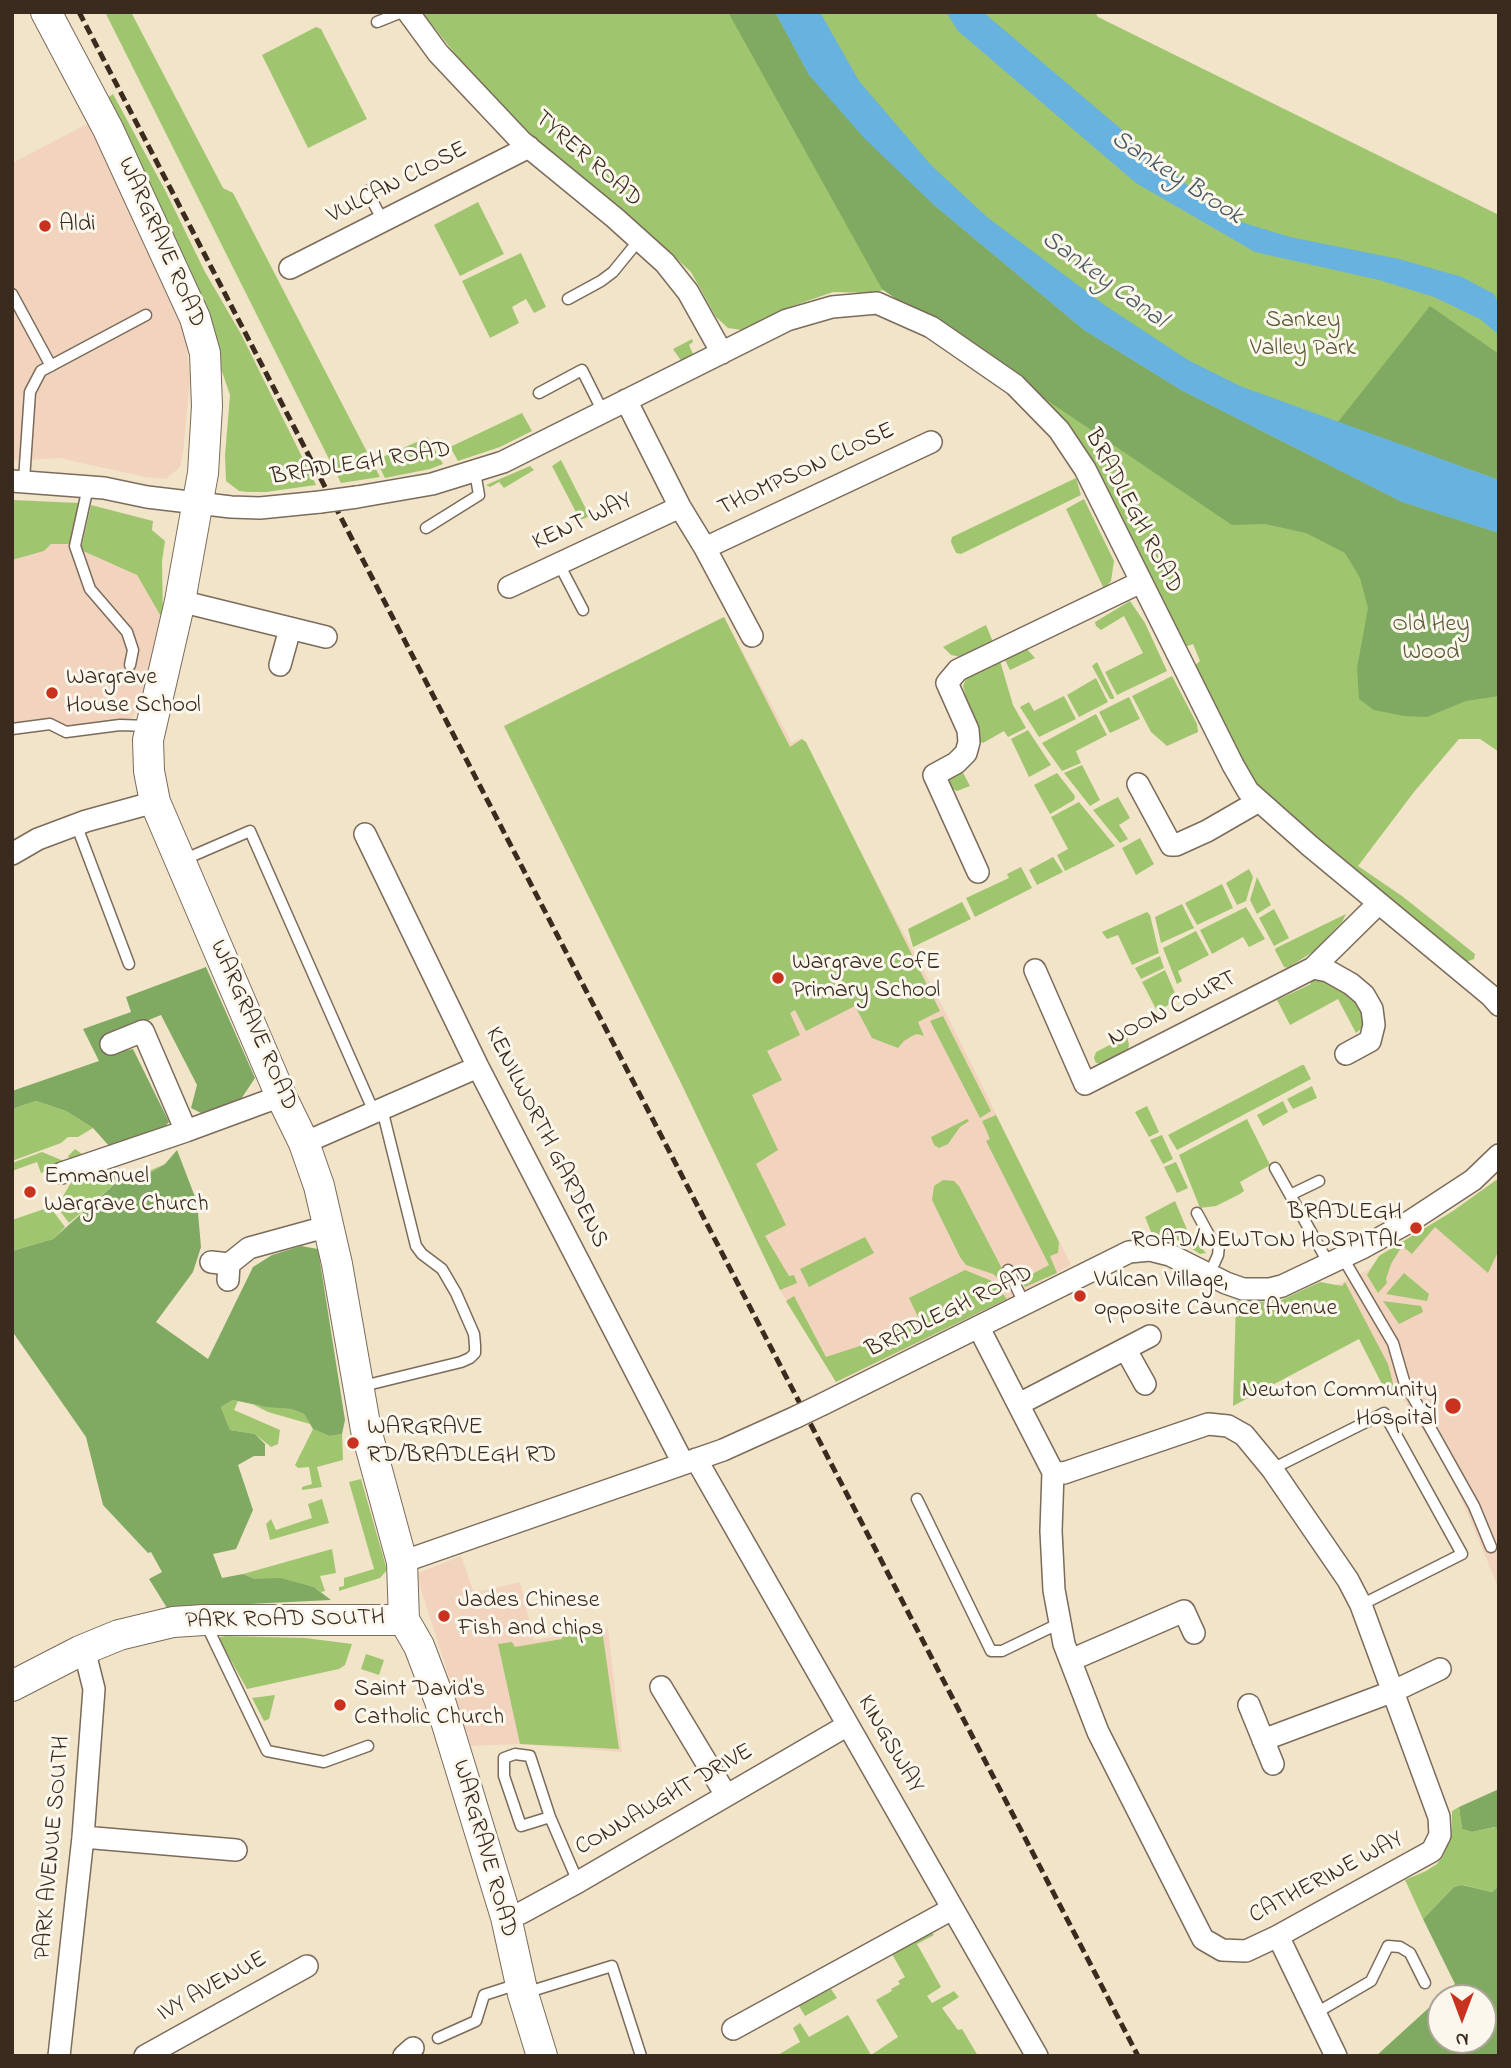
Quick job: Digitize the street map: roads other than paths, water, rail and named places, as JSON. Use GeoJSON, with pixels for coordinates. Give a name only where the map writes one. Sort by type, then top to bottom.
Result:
{"type":"FeatureCollection","features":[{"type":"Feature","properties":{"kind":"street","name":"WARGRAVE ROAD"},"geometry":{"type":"LineString","coordinates":[[46,12],[108,129],[203,340],[207,405],[204,461],[180,601],[148,740],[149,771],[155,803],[281,1096],[304,1143],[330,1226],[366,1430],[402,1562],[404,1620],[419,1646],[440,1701],[506,1917],[522,1989],[542,2056]]}},
{"type":"Feature","properties":{"kind":"street","name":"TYRER ROAD"},"geometry":{"type":"LineString","coordinates":[[408,12],[438,53],[529,147],[665,263],[688,292],[722,353]]}},
{"type":"Feature","properties":{"kind":"street","name":"VULCAN CLOSE"},"geometry":{"type":"LineString","coordinates":[[290,268],[529,147]]}},
{"type":"Feature","properties":{"kind":"street","name":"BRADLEGH ROAD"},"geometry":{"type":"LineString","coordinates":[[18,481],[88,487],[198,504],[260,508],[320,502],[432,484],[503,462],[787,320],[832,307],[877,303],[931,327],[1015,384],[1059,430],[1085,469],[1248,791],[1499,1005]]}},
{"type":"Feature","properties":{"kind":"street"},"geometry":{"type":"LineString","coordinates":[[626,400],[680,507],[752,636]]}},
{"type":"Feature","properties":{"kind":"street","name":"THOMPSON CLOSE"},"geometry":{"type":"LineString","coordinates":[[705,548],[931,442]]}},
{"type":"Feature","properties":{"kind":"street","name":"KENT WAY"},"geometry":{"type":"LineString","coordinates":[[509,587],[680,507]]}},
{"type":"Feature","properties":{"kind":"street"},"geometry":{"type":"LineString","coordinates":[[978,873],[934,775],[956,763],[966,753],[969,742],[968,730],[947,683],[958,670],[1141,582]]}},
{"type":"Feature","properties":{"kind":"street"},"geometry":{"type":"LineString","coordinates":[[180,601],[326,638]]}},
{"type":"Feature","properties":{"kind":"street"},"geometry":{"type":"LineString","coordinates":[[279,665],[290,629]]}},
{"type":"Feature","properties":{"kind":"street"},"geometry":{"type":"LineString","coordinates":[[1138,784],[1171,845],[1208,831],[1259,801]]}},
{"type":"Feature","properties":{"kind":"street"},"geometry":{"type":"LineString","coordinates":[[14,852],[76,824],[155,803]]}},
{"type":"Feature","properties":{"kind":"street","name":"KENILWORTH GARDENS"},"geometry":{"type":"LineString","coordinates":[[365,834],[478,1068],[690,1461]]}},
{"type":"Feature","properties":{"kind":"street","name":"NOON COURT"},"geometry":{"type":"LineString","coordinates":[[1035,970],[1085,1084],[1313,968],[1379,903]]}},
{"type":"Feature","properties":{"kind":"street"},"geometry":{"type":"LineString","coordinates":[[1313,968],[1328,971],[1350,984],[1364,995],[1372,1009],[1374,1025],[1370,1041],[1346,1054]]}},
{"type":"Feature","properties":{"kind":"street"},"geometry":{"type":"LineString","coordinates":[[111,1044],[143,1031],[186,1131]]}},
{"type":"Feature","properties":{"kind":"street"},"geometry":{"type":"LineString","coordinates":[[304,1143],[478,1068]]}},
{"type":"Feature","properties":{"kind":"street"},"geometry":{"type":"LineString","coordinates":[[62,1173],[281,1096]]}},
{"type":"Feature","properties":{"kind":"street","name":"BRADLEGH ROAD"},"geometry":{"type":"LineString","coordinates":[[402,1562],[749,1440],[979,1328],[1117,1257],[1139,1250],[1170,1255],[1243,1289],[1282,1286],[1409,1222],[1473,1180],[1499,1155]]}},
{"type":"Feature","properties":{"kind":"street"},"geometry":{"type":"LineString","coordinates":[[222,1269],[249,1248],[330,1226]]}},
{"type":"Feature","properties":{"kind":"street","name":"CATHERINE WAY"},"geometry":{"type":"LineString","coordinates":[[979,1328],[1053,1472],[1051,1531],[1054,1590],[1064,1644],[1098,1732],[1203,1939],[1212,1946],[1233,1952],[1245,1951],[1278,1936],[1423,1857],[1437,1843],[1441,1826],[1439,1817],[1361,1605],[1348,1580],[1272,1469],[1244,1435],[1228,1426],[1208,1424],[1064,1473],[1053,1472]]}},
{"type":"Feature","properties":{"kind":"street"},"geometry":{"type":"LineString","coordinates":[[1019,1404],[1150,1336]]}},
{"type":"Feature","properties":{"kind":"street"},"geometry":{"type":"LineString","coordinates":[[1126,1350],[1145,1384]]}},
{"type":"Feature","properties":{"kind":"street","name":"KINGSWAY"},"geometry":{"type":"LineString","coordinates":[[690,1461],[848,1725],[1037,2056]]}},
{"type":"Feature","properties":{"kind":"street"},"geometry":{"type":"LineString","coordinates":[[1071,1660],[1184,1612],[1194,1633]]}},
{"type":"Feature","properties":{"kind":"street","name":"PARK ROAD SOUTH"},"geometry":{"type":"LineString","coordinates":[[12,1686],[80,1651],[119,1635],[173,1622],[204,1619],[404,1620]]}},
{"type":"Feature","properties":{"kind":"street","name":"PARK AVENUE SOUTH"},"geometry":{"type":"LineString","coordinates":[[56,2054],[83,1837],[94,1689],[87,1661],[80,1651]]}},
{"type":"Feature","properties":{"kind":"street"},"geometry":{"type":"LineString","coordinates":[[1264,1740],[1394,1691],[1440,1669]]}},
{"type":"Feature","properties":{"kind":"street"},"geometry":{"type":"LineString","coordinates":[[661,1687],[726,1795]]}},
{"type":"Feature","properties":{"kind":"street"},"geometry":{"type":"LineString","coordinates":[[1249,1705],[1273,1764]]}},
{"type":"Feature","properties":{"kind":"street","name":"CONNAUGHT DRIVE"},"geometry":{"type":"LineString","coordinates":[[506,1917],[521,1913],[578,1882],[848,1725]]}},
{"type":"Feature","properties":{"kind":"street"},"geometry":{"type":"LineString","coordinates":[[83,1837],[236,1850]]}},
{"type":"Feature","properties":{"kind":"street"},"geometry":{"type":"LineString","coordinates":[[733,2029],[952,1909]]}},
{"type":"Feature","properties":{"kind":"street"},"geometry":{"type":"LineString","coordinates":[[1278,1936],[1336,2056]]}},
{"type":"Feature","properties":{"kind":"street","name":"IVY AVENUE"},"geometry":{"type":"LineString","coordinates":[[145,2056],[307,1966]]}},
{"type":"Feature","properties":{"kind":"lane"},"geometry":{"type":"LineString","coordinates":[[377,22],[402,12]]}},
{"type":"Feature","properties":{"kind":"lane"},"geometry":{"type":"LineString","coordinates":[[367,191],[383,221]]}},
{"type":"Feature","properties":{"kind":"lane"},"geometry":{"type":"LineString","coordinates":[[568,299],[613,272],[639,240]]}},
{"type":"Feature","properties":{"kind":"lane"},"geometry":{"type":"LineString","coordinates":[[12,294],[51,366]]}},
{"type":"Feature","properties":{"kind":"lane"},"geometry":{"type":"LineString","coordinates":[[18,481],[30,392],[41,371],[146,315]]}},
{"type":"Feature","properties":{"kind":"lane"},"geometry":{"type":"LineString","coordinates":[[539,393],[582,370],[603,412]]}},
{"type":"Feature","properties":{"kind":"lane"},"geometry":{"type":"LineString","coordinates":[[426,528],[479,495],[475,472]]}},
{"type":"Feature","properties":{"kind":"lane"},"geometry":{"type":"LineString","coordinates":[[88,487],[75,547],[90,589],[127,632],[133,650],[130,665]]}},
{"type":"Feature","properties":{"kind":"lane"},"geometry":{"type":"LineString","coordinates":[[559,564],[583,610]]}},
{"type":"Feature","properties":{"kind":"lane"},"geometry":{"type":"LineString","coordinates":[[12,729],[50,724],[66,732],[120,725],[151,726]]}},
{"type":"Feature","properties":{"kind":"lane"},"geometry":{"type":"LineString","coordinates":[[76,824],[129,964]]}},
{"type":"Feature","properties":{"kind":"lane"},"geometry":{"type":"LineString","coordinates":[[180,861],[250,831],[378,1111],[416,1246],[442,1269],[474,1334],[475,1353],[470,1358],[358,1387]]}},
{"type":"Feature","properties":{"kind":"lane"},"geometry":{"type":"LineString","coordinates":[[1275,1168],[1290,1195],[1393,1343],[1404,1381],[1474,1506],[1491,1547]]}},
{"type":"Feature","properties":{"kind":"lane"},"geometry":{"type":"LineString","coordinates":[[1290,1195],[1319,1181]]}},
{"type":"Feature","properties":{"kind":"lane"},"geometry":{"type":"LineString","coordinates":[[1197,1213],[1210,1237],[1219,1245],[1218,1255],[1209,1275]]}},
{"type":"Feature","properties":{"kind":"lane"},"geometry":{"type":"LineString","coordinates":[[1008,1270],[1025,1305]]}},
{"type":"Feature","properties":{"kind":"lane"},"geometry":{"type":"LineString","coordinates":[[1272,1469],[1384,1413],[1462,1554],[1361,1605]]}},
{"type":"Feature","properties":{"kind":"lane"},"geometry":{"type":"LineString","coordinates":[[917,1499],[991,1651],[1002,1651],[1060,1623]]}},
{"type":"Feature","properties":{"kind":"lane"},"geometry":{"type":"LineString","coordinates":[[204,1619],[267,1751],[324,1762],[368,1746]]}},
{"type":"Feature","properties":{"kind":"lane"},"geometry":{"type":"LineString","coordinates":[[550,1817],[521,1826],[504,1776],[504,1758],[515,1754],[530,1756],[550,1817],[578,1882]]}},
{"type":"Feature","properties":{"kind":"lane"},"geometry":{"type":"LineString","coordinates":[[1315,2013],[1371,1981],[1388,1947],[1400,1947],[1410,1953],[1425,1983]]}},
{"type":"Feature","properties":{"kind":"lane"},"geometry":{"type":"LineString","coordinates":[[438,2038],[476,2021],[484,1996],[612,1966],[641,2056]]}},
{"type":"Feature","properties":{"kind":"water"},"geometry":{"type":"Polygon","coordinates":[[[775,12],[820,12],[859,81],[931,165],[987,217],[1106,306],[1188,360],[1240,386],[1499,480],[1499,533],[1402,502],[1181,390],[1084,330],[934,205],[865,139],[809,75],[775,12]]]}},
{"type":"Feature","properties":{"kind":"water","name":"Sankey Brook"},"geometry":{"type":"Polygon","coordinates":[[[946,12],[983,12],[1200,196],[1244,223],[1290,237],[1399,259],[1462,277],[1494,294],[1499,304],[1499,335],[1480,319],[1434,297],[1379,280],[1255,252],[1136,183],[958,31],[946,12]]]}},
{"type":"Feature","properties":{"kind":"railway"},"geometry":{"type":"LineString","coordinates":[[79,12],[1138,2056]]}},
{"type":"Feature","properties":{"kind":"place","name":"Aldi"},"geometry":{"type":"Point","coordinates":[45,226]}},
{"type":"Feature","properties":{"kind":"place","name":"Wargrave House School"},"geometry":{"type":"Point","coordinates":[52,693]}},
{"type":"Feature","properties":{"kind":"place","name":"Wargrave CofE Primary School"},"geometry":{"type":"Point","coordinates":[778,978]}},
{"type":"Feature","properties":{"kind":"place","name":"Emmanuel Wargrave Church"},"geometry":{"type":"Point","coordinates":[30,1192]}},
{"type":"Feature","properties":{"kind":"place","name":"BRADLEGH ROAD/NEWTON HOSPITAL"},"geometry":{"type":"Point","coordinates":[1416,1228]}},
{"type":"Feature","properties":{"kind":"place","name":"Vulcan Village, opposite Caunce Avenue"},"geometry":{"type":"Point","coordinates":[1080,1296]}},
{"type":"Feature","properties":{"kind":"place","name":"Newton Community Hospital"},"geometry":{"type":"Point","coordinates":[1453,1406]}},
{"type":"Feature","properties":{"kind":"place","name":"WARGRAVE RD/BRADLEGH RD"},"geometry":{"type":"Point","coordinates":[353,1443]}},
{"type":"Feature","properties":{"kind":"place","name":"Jades Chinese Fish and chips"},"geometry":{"type":"Point","coordinates":[444,1616]}},
{"type":"Feature","properties":{"kind":"place","name":"Saint David's Catholic Church"},"geometry":{"type":"Point","coordinates":[340,1705]}},
{"type":"Feature","properties":{"kind":"water label","name":"Sankey Canal"},"geometry":{"type":"Point","coordinates":[1103,281]}},
{"type":"Feature","properties":{"kind":"park label","name":"Sankey Valley Park"},"geometry":{"type":"Point","coordinates":[1303,336]}},
{"type":"Feature","properties":{"kind":"park label","name":"Old Hey Wood"},"geometry":{"type":"Point","coordinates":[1431,640]}}]}
